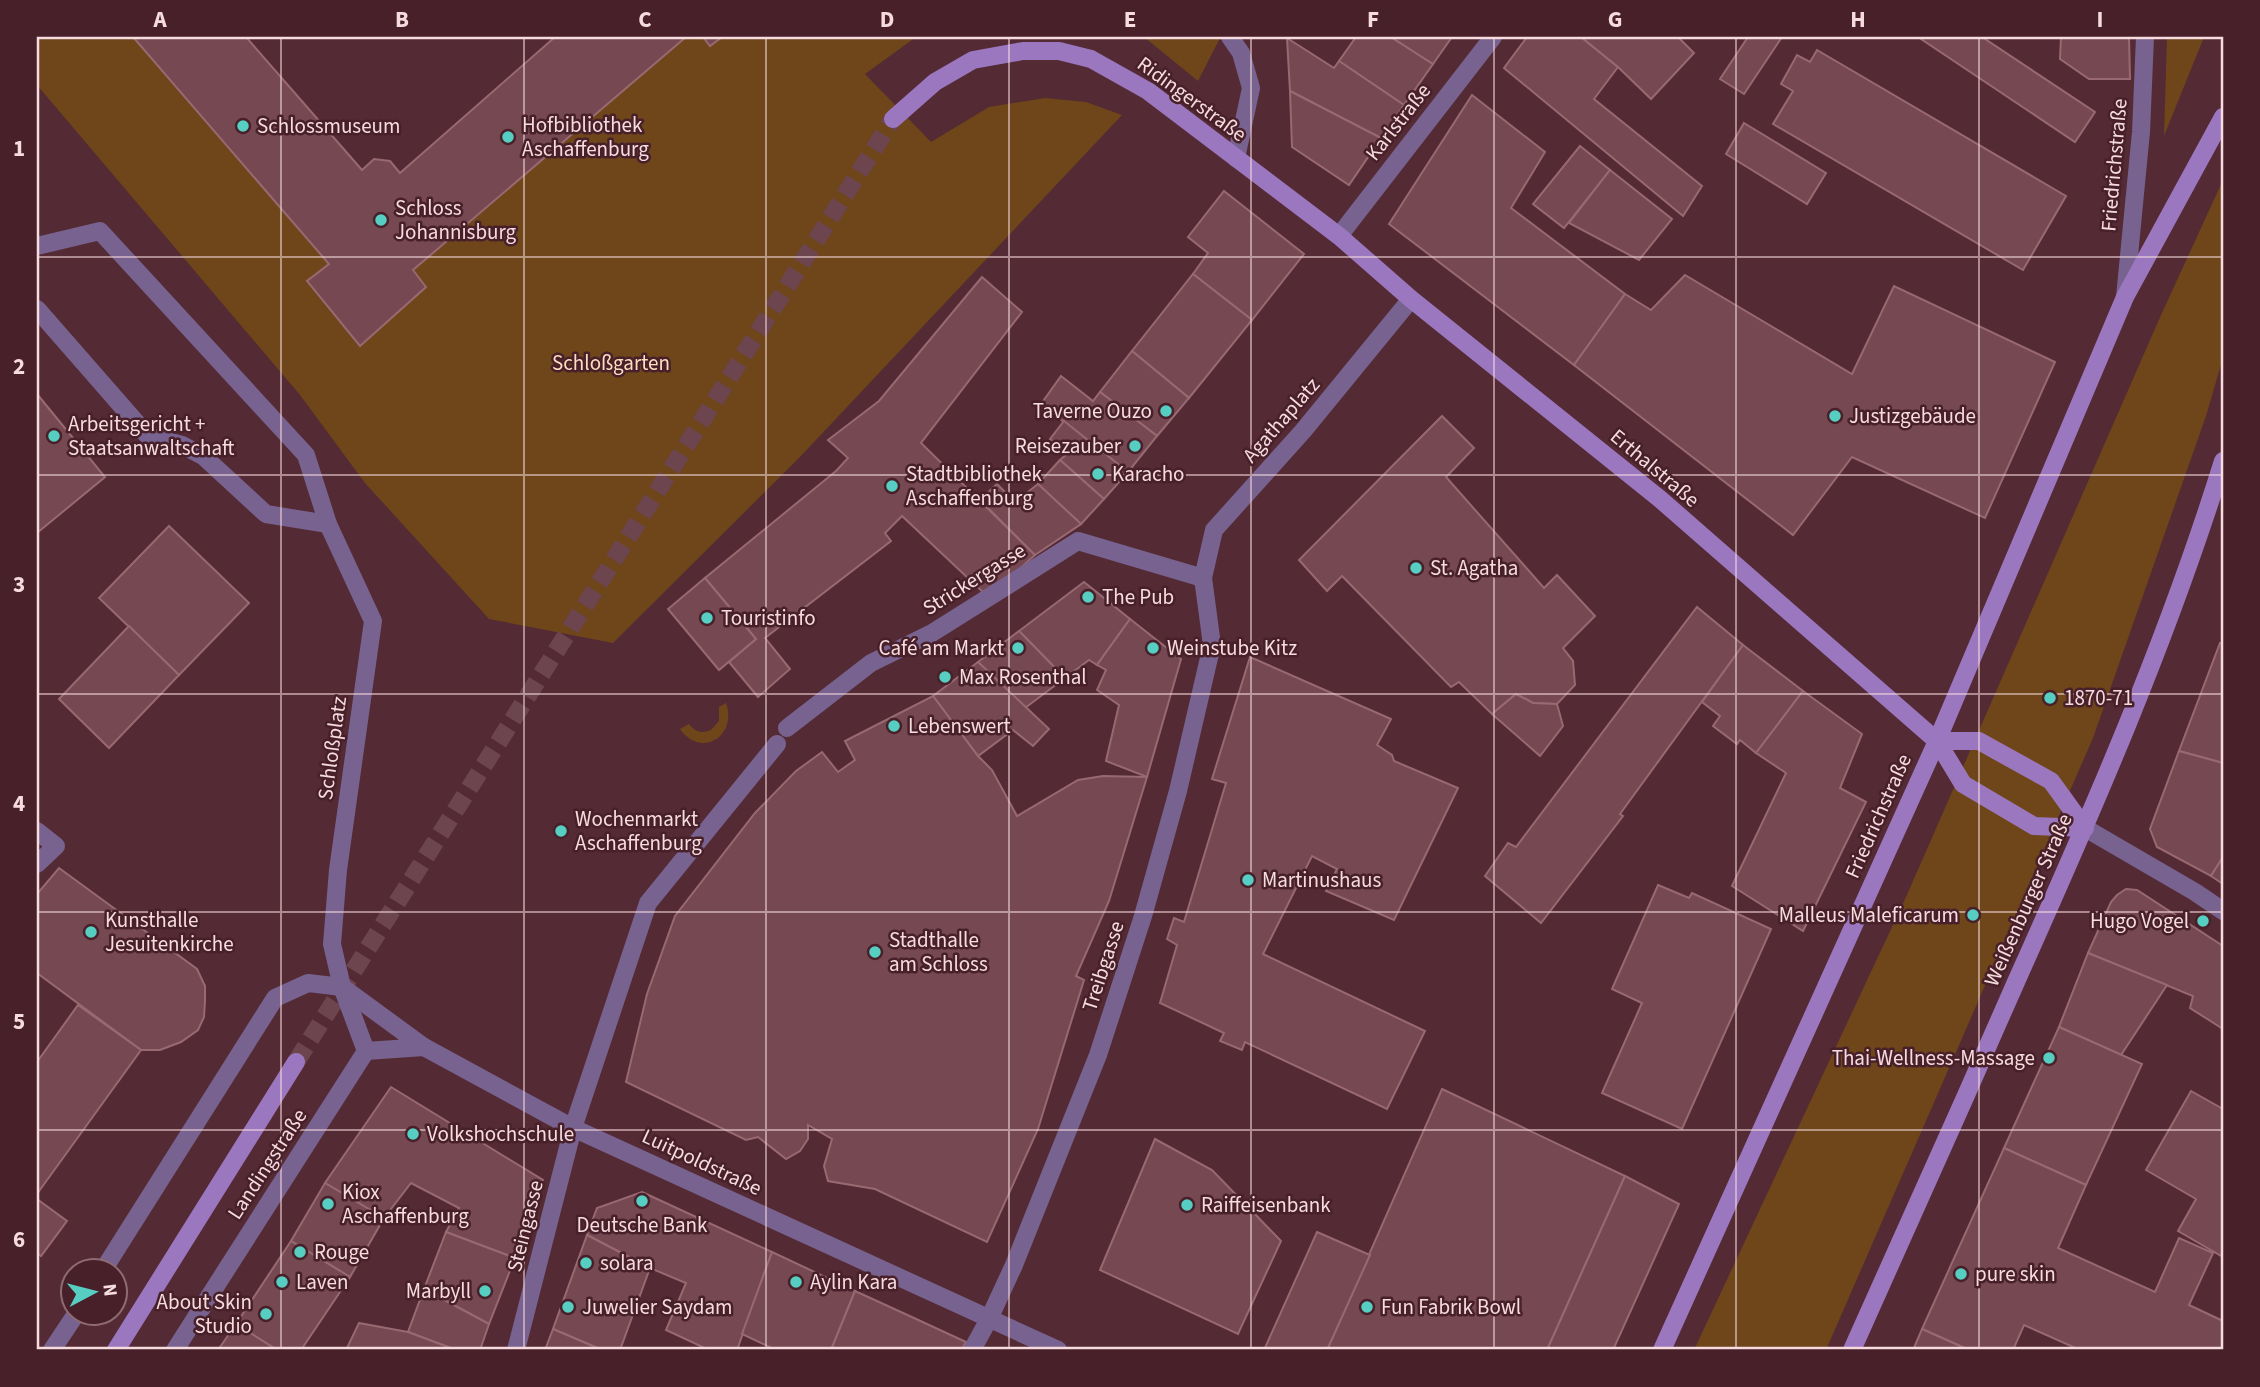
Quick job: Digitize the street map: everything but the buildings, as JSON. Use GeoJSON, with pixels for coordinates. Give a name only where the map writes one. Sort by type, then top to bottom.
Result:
{"type":"FeatureCollection","features":[{"type":"Feature","properties":{"kind":"main road","name":"Ridingerstraße"},"geometry":{"type":"LineString","coordinates":[[892,119],[935,82],[973,60],[1023,51],[1059,51],[1091,59],[1148,91],[1339,236]]}},
{"type":"Feature","properties":{"kind":"main road","name":"Friedrichstraße"},"geometry":{"type":"LineString","coordinates":[[1662,1350],[1937,741],[2125,297],[2223,117]]}},
{"type":"Feature","properties":{"kind":"main road","name":"Erthalstraße"},"geometry":{"type":"LineString","coordinates":[[1339,236],[1410,299],[1660,499],[1937,741],[1963,784],[2034,826],[2085,828]]}},
{"type":"Feature","properties":{"kind":"main road","name":"Weißenburger Straße"},"geometry":{"type":"LineString","coordinates":[[1852,1350],[2085,828],[2151,669],[2195,552],[2223,461]]}},
{"type":"Feature","properties":{"kind":"main road","name":"Erthalstraße"},"geometry":{"type":"LineString","coordinates":[[1937,741],[1979,741],[2051,780],[2085,828]]}},
{"type":"Feature","properties":{"kind":"main road","name":"Landingstraße"},"geometry":{"type":"LineString","coordinates":[[116,1350],[296,1062]]}},
{"type":"Feature","properties":{"kind":"street"},"geometry":{"type":"LineString","coordinates":[[1230,37],[1241,54],[1251,88],[1236,158]]}},
{"type":"Feature","properties":{"kind":"street","name":"Karlstraße"},"geometry":{"type":"LineString","coordinates":[[1339,236],[1493,37]]}},
{"type":"Feature","properties":{"kind":"street","name":"Friedrichstraße"},"geometry":{"type":"LineString","coordinates":[[2125,297],[2141,132],[2145,37]]}},
{"type":"Feature","properties":{"kind":"street","name":"Schloßplatz"},"geometry":{"type":"LineString","coordinates":[[37,246],[100,231],[306,455],[328,524],[373,621],[338,870],[332,944],[342,987]]}},
{"type":"Feature","properties":{"kind":"street","name":"Agathaplatz"},"geometry":{"type":"LineString","coordinates":[[1203,578],[1214,530],[1303,431],[1410,299]]}},
{"type":"Feature","properties":{"kind":"street"},"geometry":{"type":"LineString","coordinates":[[37,309],[148,436],[182,445],[203,456],[266,514],[328,524]]}},
{"type":"Feature","properties":{"kind":"street","name":"Strickergasse"},"geometry":{"type":"LineString","coordinates":[[590,1073],[648,903],[782,736],[871,663],[932,633],[1078,541],[1203,578]]}},
{"type":"Feature","properties":{"kind":"street","name":"Treibgasse"},"geometry":{"type":"LineString","coordinates":[[971,1350],[1014,1265],[1098,1055],[1143,916],[1178,790],[1212,645],[1203,578]]}},
{"type":"Feature","properties":{"kind":"street","name":"Erthalstraße"},"geometry":{"type":"LineString","coordinates":[[2085,828],[2223,911]]}},
{"type":"Feature","properties":{"kind":"street"},"geometry":{"type":"LineString","coordinates":[[37,831],[56,846],[37,864]]}},
{"type":"Feature","properties":{"kind":"street"},"geometry":{"type":"LineString","coordinates":[[111,1258],[275,998],[308,984],[342,987],[366,1051],[424,1047]]}},
{"type":"Feature","properties":{"kind":"street","name":"Luitpoldstraße"},"geometry":{"type":"LineString","coordinates":[[342,987],[424,1047],[573,1128],[1058,1350]]}},
{"type":"Feature","properties":{"kind":"street","name":"Landingstraße"},"geometry":{"type":"LineString","coordinates":[[175,1350],[366,1051]]}},
{"type":"Feature","properties":{"kind":"street","name":"Steingasse"},"geometry":{"type":"LineString","coordinates":[[516,1350],[573,1128],[590,1073]]}},
{"type":"Feature","properties":{"kind":"street"},"geometry":{"type":"LineString","coordinates":[[52,1350],[67,1328]]}},
{"type":"Feature","properties":{"kind":"green space","name":"Schloßgarten"},"geometry":{"type":"Polygon","coordinates":[[[37,37],[133,37],[329,264],[308,281],[360,346],[426,287],[413,270],[686,37],[703,37],[710,46],[722,37],[916,37],[865,74],[931,142],[989,107],[1045,98],[1086,102],[1122,115],[799,458],[613,643],[489,619],[365,483],[300,395],[37,85],[37,37]]]}},
{"type":"Feature","properties":{"kind":"green space"},"geometry":{"type":"Polygon","coordinates":[[[1144,37],[1218,37],[1220,38],[1198,81],[1144,37]]]}},
{"type":"Feature","properties":{"kind":"green space"},"geometry":{"type":"Polygon","coordinates":[[[2167,37],[2204,37],[2164,136],[2167,37]]]}},
{"type":"Feature","properties":{"kind":"green space"},"geometry":{"type":"Polygon","coordinates":[[[2223,180],[2223,358],[2206,416],[2093,738],[1826,1350],[1694,1350],[1906,897],[2161,315],[2223,180]]]}},
{"type":"Feature","properties":{"kind":"green space"},"geometry":{"type":"Polygon","coordinates":[[[726,703],[727,725],[715,740],[698,742],[688,738],[680,729],[689,724],[699,732],[711,730],[719,721],[719,707],[726,703]]]}},
{"type":"Feature","properties":{"kind":"tunnel"},"geometry":{"type":"LineString","coordinates":[[296,1062],[893,119]]}},
{"type":"Feature","properties":{"kind":"place","name":"Schlossmuseum"},"geometry":{"type":"Point","coordinates":[243,126]}},
{"type":"Feature","properties":{"kind":"place","name":"Hofbibliothek Aschaffenburg"},"geometry":{"type":"Point","coordinates":[508,137]}},
{"type":"Feature","properties":{"kind":"place","name":"Schloss Johannisburg"},"geometry":{"type":"Point","coordinates":[381,220]}},
{"type":"Feature","properties":{"kind":"place","name":"Taverne Ouzo"},"geometry":{"type":"Point","coordinates":[1166,411]}},
{"type":"Feature","properties":{"kind":"place","name":"Justizgebäude"},"geometry":{"type":"Point","coordinates":[1835,416]}},
{"type":"Feature","properties":{"kind":"place","name":"Arbeitsgericht + Staatsanwaltschaft"},"geometry":{"type":"Point","coordinates":[54,436]}},
{"type":"Feature","properties":{"kind":"place","name":"Reisezauber"},"geometry":{"type":"Point","coordinates":[1135,446]}},
{"type":"Feature","properties":{"kind":"place","name":"Karacho"},"geometry":{"type":"Point","coordinates":[1098,474]}},
{"type":"Feature","properties":{"kind":"place","name":"Stadtbibliothek Aschaffenburg"},"geometry":{"type":"Point","coordinates":[892,486]}},
{"type":"Feature","properties":{"kind":"place","name":"St. Agatha"},"geometry":{"type":"Point","coordinates":[1416,568]}},
{"type":"Feature","properties":{"kind":"place","name":"The Pub"},"geometry":{"type":"Point","coordinates":[1088,597]}},
{"type":"Feature","properties":{"kind":"place","name":"Touristinfo"},"geometry":{"type":"Point","coordinates":[707,618]}},
{"type":"Feature","properties":{"kind":"place","name":"Café am Markt"},"geometry":{"type":"Point","coordinates":[1018,648]}},
{"type":"Feature","properties":{"kind":"place","name":"Weinstube Kitz"},"geometry":{"type":"Point","coordinates":[1153,648]}},
{"type":"Feature","properties":{"kind":"place","name":"Max Rosenthal"},"geometry":{"type":"Point","coordinates":[945,677]}},
{"type":"Feature","properties":{"kind":"place","name":"1870-71"},"geometry":{"type":"Point","coordinates":[2050,698]}},
{"type":"Feature","properties":{"kind":"place","name":"Lebenswert"},"geometry":{"type":"Point","coordinates":[894,726]}},
{"type":"Feature","properties":{"kind":"place","name":"Wochenmarkt Aschaffenburg"},"geometry":{"type":"Point","coordinates":[561,831]}},
{"type":"Feature","properties":{"kind":"place","name":"Martinushaus"},"geometry":{"type":"Point","coordinates":[1248,880]}},
{"type":"Feature","properties":{"kind":"place","name":"Malleus Maleficarum"},"geometry":{"type":"Point","coordinates":[1973,915]}},
{"type":"Feature","properties":{"kind":"place","name":"Hugo Vogel"},"geometry":{"type":"Point","coordinates":[2203,921]}},
{"type":"Feature","properties":{"kind":"place","name":"Kunsthalle Jesuitenkirche"},"geometry":{"type":"Point","coordinates":[91,932]}},
{"type":"Feature","properties":{"kind":"place","name":"Stadthalle am Schloss"},"geometry":{"type":"Point","coordinates":[875,952]}},
{"type":"Feature","properties":{"kind":"place","name":"Thai-Wellness-Massage"},"geometry":{"type":"Point","coordinates":[2049,1058]}},
{"type":"Feature","properties":{"kind":"place","name":"Volkshochschule"},"geometry":{"type":"Point","coordinates":[413,1134]}},
{"type":"Feature","properties":{"kind":"place","name":"Deutsche Bank"},"geometry":{"type":"Point","coordinates":[642,1201]}},
{"type":"Feature","properties":{"kind":"place","name":"Kiox Aschaffenburg"},"geometry":{"type":"Point","coordinates":[328,1204]}},
{"type":"Feature","properties":{"kind":"place","name":"Raiffeisenbank"},"geometry":{"type":"Point","coordinates":[1187,1205]}},
{"type":"Feature","properties":{"kind":"place","name":"Rouge"},"geometry":{"type":"Point","coordinates":[300,1252]}},
{"type":"Feature","properties":{"kind":"place","name":"solara"},"geometry":{"type":"Point","coordinates":[586,1263]}},
{"type":"Feature","properties":{"kind":"place","name":"pure skin"},"geometry":{"type":"Point","coordinates":[1961,1274]}},
{"type":"Feature","properties":{"kind":"place","name":"Laven"},"geometry":{"type":"Point","coordinates":[282,1282]}},
{"type":"Feature","properties":{"kind":"place","name":"Aylin Kara"},"geometry":{"type":"Point","coordinates":[796,1282]}},
{"type":"Feature","properties":{"kind":"place","name":"Marbyll"},"geometry":{"type":"Point","coordinates":[485,1291]}},
{"type":"Feature","properties":{"kind":"place","name":"Juwelier Saydam"},"geometry":{"type":"Point","coordinates":[568,1307]}},
{"type":"Feature","properties":{"kind":"place","name":"Fun Fabrik Bowl"},"geometry":{"type":"Point","coordinates":[1367,1307]}},
{"type":"Feature","properties":{"kind":"place","name":"About Skin Studio"},"geometry":{"type":"Point","coordinates":[266,1314]}}]}
